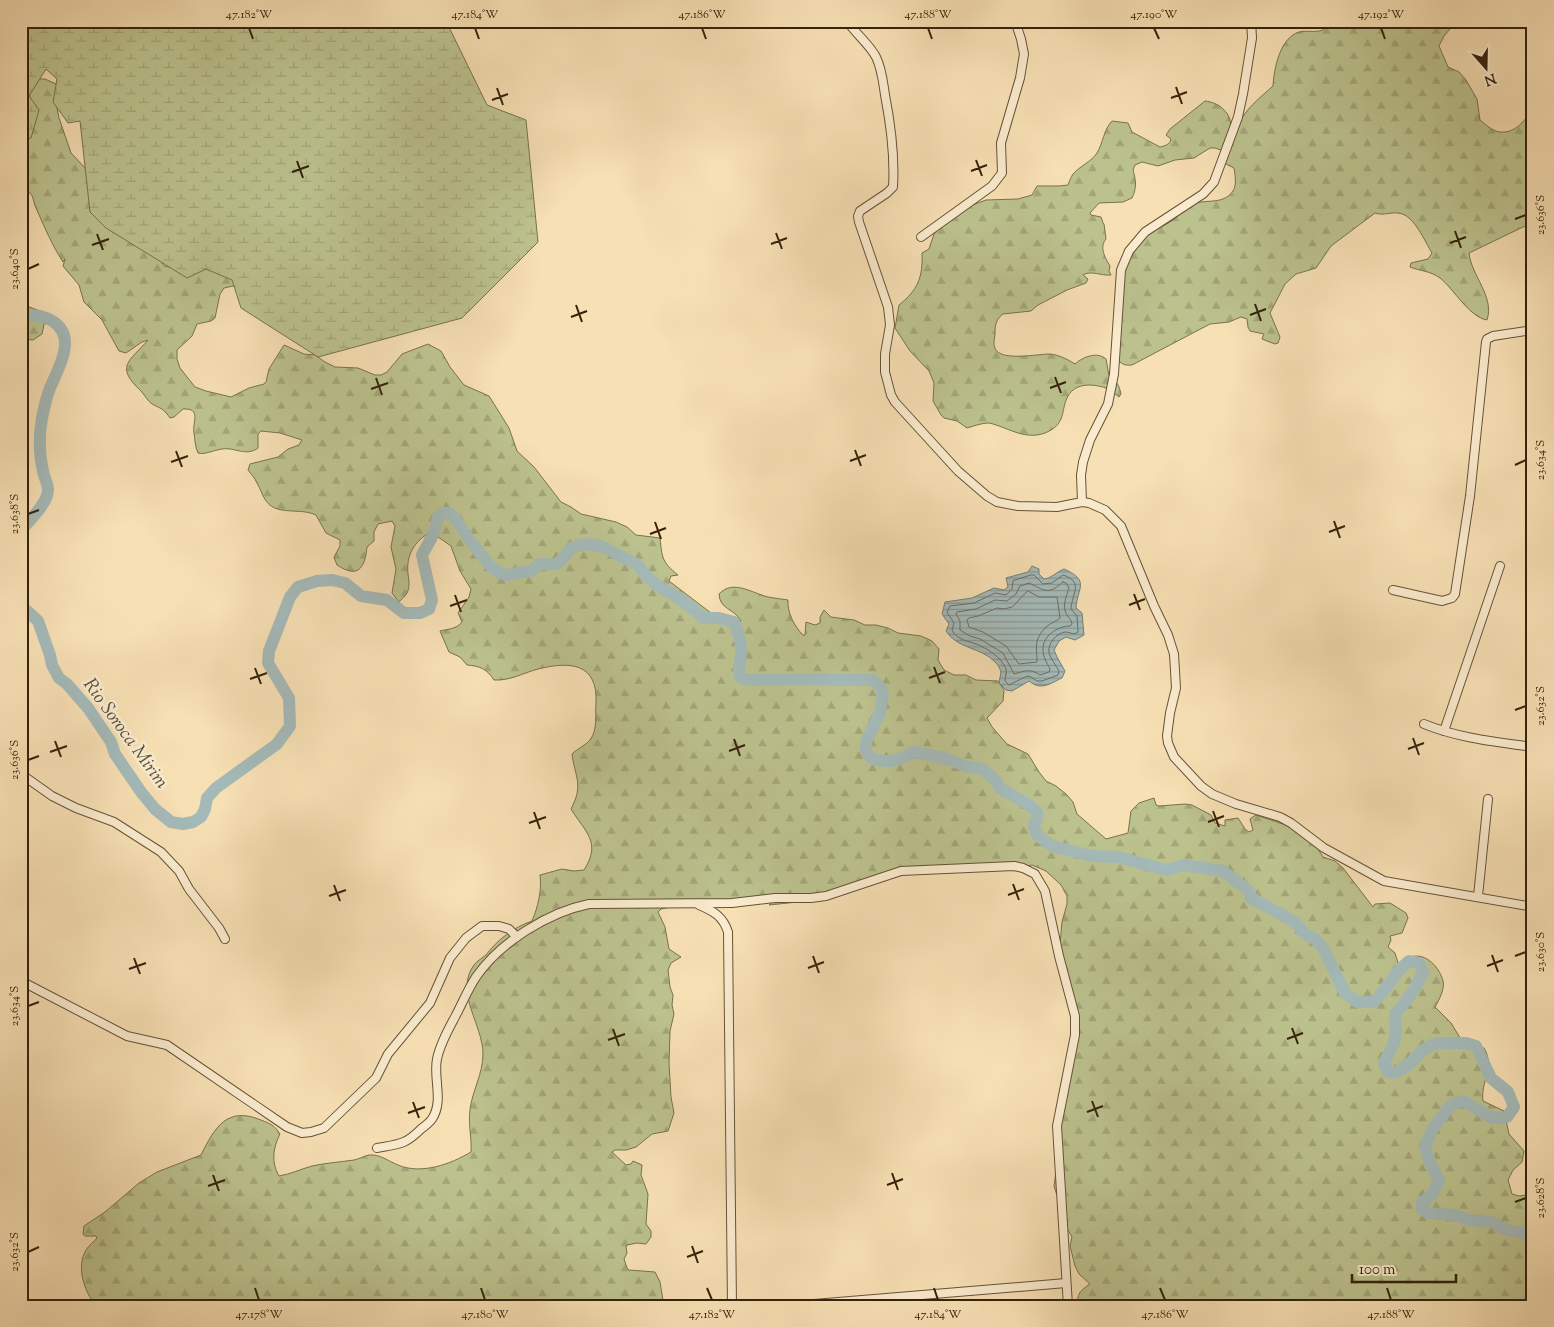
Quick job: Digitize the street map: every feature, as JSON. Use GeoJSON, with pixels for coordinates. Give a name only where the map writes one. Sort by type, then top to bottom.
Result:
{"type":"FeatureCollection","features":[{"type":"Feature","properties":{"kind":"street"},"geometry":{"type":"LineString","coordinates":[[847,21],[872,50],[879,63],[892,136],[893,187],[860,211],[858,216],[888,307],[890,325],[885,365],[886,380],[891,395],[900,409],[958,471],[986,496],[997,502],[1018,506],[1056,507],[1089,502],[1106,510],[1121,526],[1168,635],[1174,654],[1176,688],[1167,736],[1168,743],[1174,757],[1201,786],[1212,794],[1236,804],[1280,817],[1324,848],[1384,881],[1533,907]]}},
{"type":"Feature","properties":{"kind":"street"},"geometry":{"type":"LineString","coordinates":[[921,237],[992,186],[1002,174],[1002,143],[1020,78],[1024,54],[1015,21]]}},
{"type":"Feature","properties":{"kind":"street"},"geometry":{"type":"LineString","coordinates":[[1082,502],[1081,475],[1085,456],[1110,398],[1114,374],[1120,282],[1124,262],[1129,251],[1145,232],[1203,194],[1214,182],[1238,117],[1251,48],[1251,21]]}},
{"type":"Feature","properties":{"kind":"street"},"geometry":{"type":"LineString","coordinates":[[1393,590],[1442,601],[1452,598],[1455,594],[1470,496],[1486,342],[1487,339],[1493,336],[1533,330]]}},
{"type":"Feature","properties":{"kind":"street"},"geometry":{"type":"LineString","coordinates":[[1444,731],[1500,566]]}},
{"type":"Feature","properties":{"kind":"street"},"geometry":{"type":"LineString","coordinates":[[1424,724],[1476,739],[1532,747],[1533,731]]}},
{"type":"Feature","properties":{"kind":"street"},"geometry":{"type":"LineString","coordinates":[[21,774],[52,796],[76,808],[114,822],[161,852],[178,871],[225,939]]}},
{"type":"Feature","properties":{"kind":"street"},"geometry":{"type":"LineString","coordinates":[[1478,896],[1488,799]]}},
{"type":"Feature","properties":{"kind":"street"},"geometry":{"type":"LineString","coordinates":[[377,1148],[407,1142],[432,1119],[437,1103],[435,1067],[443,1042],[476,976],[517,937],[540,922],[572,908],[589,904],[740,902],[796,897],[811,898],[826,896],[901,871],[1014,866],[1023,868],[1035,874],[1045,891],[1076,1025],[1057,1126],[1068,1306]]}},
{"type":"Feature","properties":{"kind":"street"},"geometry":{"type":"LineString","coordinates":[[695,903],[718,915],[728,932],[732,1306]]}},
{"type":"Feature","properties":{"kind":"street"},"geometry":{"type":"LineString","coordinates":[[21,981],[127,1036],[167,1046],[287,1127],[302,1133],[324,1128],[376,1078],[388,1054],[430,1003],[450,958],[466,938],[482,926],[499,926],[509,929],[517,937]]}},
{"type":"Feature","properties":{"kind":"street"},"geometry":{"type":"LineString","coordinates":[[790,1306],[1066,1283]]}},
{"type":"Feature","properties":{"kind":"green space"},"geometry":{"type":"Polygon","coordinates":[[[21,21],[446,21],[487,105],[526,120],[538,242],[462,318],[318,357],[241,308],[232,280],[206,269],[187,278],[106,228],[90,212],[80,121],[68,123],[53,102],[57,79],[46,69],[29,96],[39,110],[31,138],[21,140],[21,21]]]}},
{"type":"Feature","properties":{"kind":"green space"},"geometry":{"type":"Polygon","coordinates":[[[1448,21],[1450,29],[1439,46],[1448,67],[1459,72],[1477,99],[1480,120],[1494,130],[1500,132],[1511,131],[1520,125],[1533,107],[1533,224],[1469,253],[1488,303],[1487,320],[1474,314],[1440,278],[1429,272],[1410,267],[1411,263],[1428,259],[1432,253],[1409,218],[1398,213],[1375,213],[1331,246],[1316,268],[1296,274],[1285,284],[1270,313],[1280,337],[1278,343],[1275,344],[1262,339],[1264,334],[1250,331],[1247,319],[1241,317],[1229,322],[1210,324],[1132,365],[1122,363],[1116,355],[1125,263],[1137,244],[1149,234],[1173,220],[1190,205],[1224,199],[1233,191],[1235,183],[1234,168],[1224,163],[1230,146],[1245,113],[1273,86],[1279,54],[1287,40],[1299,32],[1323,30],[1326,23],[1448,21]]]}},
{"type":"Feature","properties":{"kind":"green space"},"geometry":{"type":"Polygon","coordinates":[[[34,79],[45,79],[56,84],[60,96],[57,108],[59,118],[71,153],[168,259],[162,263],[164,266],[193,271],[212,268],[247,283],[224,288],[220,294],[215,318],[211,321],[197,324],[192,336],[177,350],[180,368],[195,387],[231,397],[249,388],[264,384],[269,369],[284,345],[304,354],[315,355],[335,367],[358,368],[375,375],[381,375],[387,372],[402,354],[428,344],[441,351],[450,367],[464,385],[489,396],[509,428],[517,451],[534,467],[561,502],[581,514],[616,522],[627,527],[636,535],[660,538],[664,559],[669,567],[678,575],[671,576],[669,581],[711,613],[737,622],[741,621],[722,603],[719,594],[724,590],[736,587],[768,597],[788,600],[792,619],[803,635],[805,635],[806,622],[815,625],[820,623],[820,617],[824,610],[831,617],[854,620],[865,625],[876,625],[898,633],[921,636],[932,641],[939,649],[938,660],[944,670],[954,675],[966,675],[976,680],[998,681],[1004,690],[1003,701],[987,718],[992,727],[1007,744],[1028,754],[1046,781],[1066,794],[1073,802],[1077,814],[1106,839],[1128,833],[1131,811],[1139,803],[1154,798],[1156,805],[1159,806],[1192,805],[1211,815],[1215,823],[1225,826],[1225,820],[1238,818],[1249,832],[1253,830],[1250,819],[1256,815],[1292,827],[1311,838],[1323,857],[1335,861],[1343,868],[1373,907],[1375,904],[1390,903],[1406,913],[1408,918],[1402,933],[1390,936],[1391,940],[1388,947],[1395,953],[1399,966],[1411,957],[1417,956],[1427,959],[1436,966],[1443,981],[1443,987],[1435,1007],[1451,1023],[1462,1041],[1472,1046],[1484,1048],[1487,1055],[1488,1069],[1483,1101],[1504,1111],[1509,1134],[1524,1151],[1522,1162],[1513,1170],[1508,1180],[1512,1194],[1519,1196],[1533,1194],[1533,1306],[1078,1306],[1080,1293],[1090,1284],[1079,1274],[1075,1266],[1070,1246],[1072,1237],[1054,1186],[1061,1097],[1078,1032],[1060,944],[1067,896],[1061,885],[1046,871],[1032,865],[1022,868],[900,871],[807,901],[769,905],[772,903],[770,901],[729,903],[712,907],[671,907],[661,909],[658,912],[665,927],[669,949],[681,957],[671,963],[668,970],[673,995],[672,1005],[674,1014],[670,1031],[669,1063],[674,1113],[668,1131],[652,1134],[636,1147],[612,1152],[626,1165],[631,1164],[633,1161],[642,1165],[641,1175],[648,1194],[646,1224],[651,1231],[651,1237],[646,1244],[627,1245],[627,1253],[624,1259],[629,1270],[655,1272],[660,1282],[664,1306],[96,1306],[85,1286],[82,1264],[86,1250],[97,1238],[96,1236],[85,1236],[83,1234],[84,1226],[105,1212],[139,1183],[157,1172],[201,1155],[217,1128],[231,1118],[249,1116],[272,1125],[276,1129],[280,1134],[274,1150],[274,1160],[279,1176],[312,1166],[354,1160],[369,1155],[380,1157],[407,1168],[436,1167],[471,1152],[470,1110],[483,1061],[483,1054],[482,1043],[468,997],[469,975],[475,964],[501,939],[512,930],[532,921],[539,898],[540,875],[562,869],[584,870],[589,860],[592,852],[590,838],[571,809],[578,787],[572,754],[593,736],[596,703],[592,680],[580,668],[561,665],[538,669],[511,678],[494,680],[483,669],[467,665],[460,657],[449,652],[440,631],[455,627],[462,622],[458,613],[469,597],[471,589],[460,571],[451,546],[431,532],[412,549],[408,561],[409,588],[399,602],[392,593],[396,569],[391,547],[395,526],[392,521],[378,524],[374,532],[374,541],[367,547],[362,566],[355,571],[350,571],[337,565],[334,557],[340,546],[340,540],[326,533],[316,515],[282,510],[271,506],[265,500],[255,479],[248,470],[250,464],[278,457],[288,449],[299,445],[302,440],[280,433],[261,431],[258,434],[258,448],[254,451],[245,452],[227,449],[198,453],[194,433],[194,413],[189,409],[183,409],[170,418],[163,410],[149,401],[128,376],[127,370],[127,364],[130,359],[148,340],[126,353],[119,351],[102,320],[84,302],[79,285],[63,266],[65,259],[63,262],[30,193],[21,192],[21,137],[33,121],[29,89],[34,79]]]}},
{"type":"Feature","properties":{"kind":"green space"},"geometry":{"type":"Polygon","coordinates":[[[1205,101],[1219,106],[1230,119],[1229,134],[1221,150],[1210,148],[1194,158],[1175,160],[1158,166],[1142,162],[1135,165],[1133,170],[1135,187],[1132,198],[1123,202],[1099,203],[1090,213],[1091,215],[1101,217],[1104,224],[1106,239],[1103,249],[1110,266],[1109,271],[1111,275],[1093,273],[1083,275],[1088,279],[1086,283],[1067,290],[1038,305],[1031,311],[1003,314],[996,324],[994,347],[1000,353],[1006,355],[1050,354],[1057,355],[1075,364],[1082,359],[1094,355],[1106,359],[1109,376],[1118,386],[1121,394],[1119,397],[1106,388],[1091,385],[1080,386],[1071,391],[1068,396],[1062,417],[1057,426],[1038,435],[1025,435],[990,423],[967,428],[957,421],[944,418],[933,401],[934,383],[929,371],[910,351],[895,328],[899,305],[911,294],[918,282],[922,269],[922,253],[929,249],[934,234],[946,220],[964,208],[986,200],[1018,199],[1032,195],[1037,186],[1068,185],[1073,174],[1097,153],[1107,128],[1112,121],[1128,123],[1132,132],[1160,147],[1169,143],[1171,139],[1166,135],[1170,129],[1205,101]]]}},
{"type":"Feature","properties":{"kind":"green space"},"geometry":{"type":"Polygon","coordinates":[[[21,304],[40,311],[45,320],[42,334],[33,340],[21,339],[21,304]]]}},
{"type":"Feature","properties":{"kind":"water"},"geometry":{"type":"Polygon","coordinates":[[[1032,566],[1039,569],[1039,574],[1044,579],[1064,569],[1077,577],[1080,581],[1080,586],[1076,608],[1082,613],[1084,635],[1075,640],[1066,637],[1059,641],[1054,650],[1065,671],[1062,678],[1041,686],[1037,686],[1029,681],[1012,691],[1006,690],[999,683],[1001,672],[997,664],[983,653],[963,645],[951,637],[946,631],[949,624],[942,614],[945,602],[972,598],[994,588],[1004,590],[1008,587],[1006,578],[1028,572],[1032,566]]]}},
{"type":"Feature","properties":{"kind":"waterway","name":"Rio Soroca Mirim"},"geometry":{"type":"LineString","coordinates":[[21,317],[38,316],[54,322],[61,329],[65,345],[61,363],[47,396],[41,424],[41,458],[48,487],[47,494],[38,511],[21,530]]}},
{"type":"Feature","properties":{"kind":"waterway","name":"Rio Soroca Mirim"},"geometry":{"type":"LineString","coordinates":[[21,609],[27,611],[38,621],[52,665],[59,678],[67,684],[88,708],[111,742],[115,754],[141,792],[155,809],[171,822],[183,824],[193,822],[201,817],[207,798],[216,788],[277,744],[290,726],[289,698],[268,663],[269,651],[290,597],[298,587],[317,581],[332,580],[345,583],[361,596],[387,600],[404,613],[420,613],[429,609],[432,600],[422,555],[433,535],[438,517],[443,513],[449,513],[455,518],[490,566],[506,575],[531,571],[539,564],[557,563],[573,547],[585,544],[601,546],[638,565],[646,576],[657,585],[682,600],[704,618],[719,618],[734,622],[741,645],[740,677],[748,680],[873,680],[881,688],[883,695],[880,712],[866,742],[866,751],[871,758],[893,761],[914,752],[944,758],[968,767],[983,769],[996,781],[1000,788],[1029,805],[1037,812],[1034,826],[1037,835],[1052,846],[1091,856],[1117,857],[1167,870],[1184,865],[1223,871],[1249,891],[1251,898],[1295,922],[1305,934],[1315,939],[1323,948],[1345,993],[1357,1002],[1373,1002],[1399,970],[1409,961],[1419,963],[1423,972],[1411,994],[1395,1014],[1395,1040],[1384,1063],[1387,1071],[1394,1073],[1408,1065],[1423,1050],[1436,1043],[1466,1043],[1476,1046],[1491,1078],[1508,1092],[1514,1107],[1507,1117],[1492,1118],[1463,1101],[1451,1105],[1433,1128],[1425,1147],[1431,1165],[1439,1180],[1433,1193],[1422,1203],[1422,1209],[1428,1213],[1456,1215],[1468,1220],[1491,1222],[1510,1231],[1523,1233],[1533,1226]]}},
{"type":"Feature","properties":{"kind":"waterway","name":"Rio Soroca Mirim"},"geometry":{"type":"LineString","coordinates":[[1524,1306],[1533,1295]]}}]}
